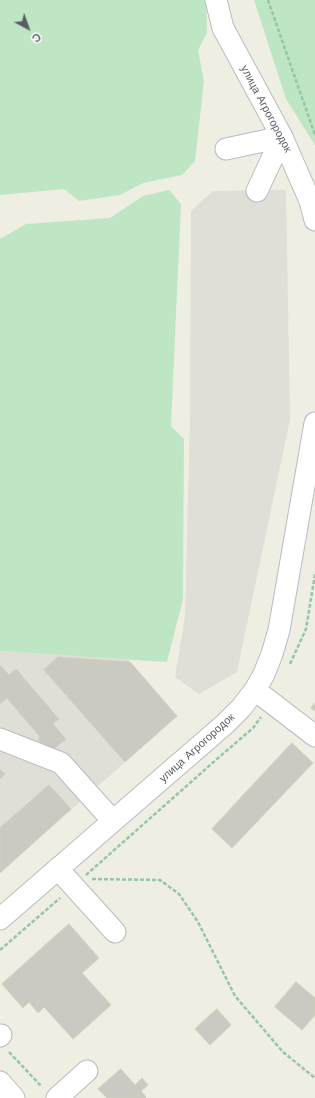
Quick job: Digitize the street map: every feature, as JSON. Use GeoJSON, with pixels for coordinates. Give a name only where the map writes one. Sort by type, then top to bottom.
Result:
{"type":"FeatureCollection","features":[{"type":"Feature","properties":{"kind":"street","name":"улица Агрогородок"},"geometry":{"type":"LineString","coordinates":[[216,0],[223,28],[282,137],[310,201],[315,220]]}},
{"type":"Feature","properties":{"kind":"street"},"geometry":{"type":"LineString","coordinates":[[226,149],[282,137]]}},
{"type":"Feature","properties":{"kind":"street"},"geometry":{"type":"LineString","coordinates":[[257,191],[282,137]]}},
{"type":"Feature","properties":{"kind":"street","name":"улица Агрогородок"},"geometry":{"type":"LineString","coordinates":[[0,919],[225,724],[241,708],[255,690],[267,667],[279,630],[309,497],[315,423]]}},
{"type":"Feature","properties":{"kind":"street"},"geometry":{"type":"LineString","coordinates":[[255,690],[315,736]]}},
{"type":"Feature","properties":{"kind":"street"},"geometry":{"type":"LineString","coordinates":[[0,739],[61,763],[113,821]]}},
{"type":"Feature","properties":{"kind":"street"},"geometry":{"type":"LineString","coordinates":[[58,869],[74,892],[114,932]]}},
{"type":"Feature","properties":{"kind":"street"},"geometry":{"type":"LineString","coordinates":[[52,1095],[87,1071]]}},
{"type":"Feature","properties":{"kind":"street"},"geometry":{"type":"LineString","coordinates":[[0,1082],[14,1098]]}},
{"type":"Feature","properties":{"kind":"path"},"geometry":{"type":"LineString","coordinates":[[268,0],[315,135]]}},
{"type":"Feature","properties":{"kind":"path"},"geometry":{"type":"LineString","coordinates":[[287,669],[306,629],[315,574]]}},
{"type":"Feature","properties":{"kind":"path"},"geometry":{"type":"LineString","coordinates":[[271,702],[253,728],[82,879],[160,880],[178,894],[198,922],[235,996],[283,1052],[315,1078]]}},
{"type":"Feature","properties":{"kind":"path"},"geometry":{"type":"LineString","coordinates":[[0,950],[74,892]]}},
{"type":"Feature","properties":{"kind":"path"},"geometry":{"type":"LineString","coordinates":[[2,1039],[52,1095]]}},
{"type":"Feature","properties":{"kind":"shaded area"},"geometry":{"type":"Polygon","coordinates":[[[286,190],[290,419],[237,672],[199,694],[175,677],[185,616],[190,420],[191,211],[213,191],[286,190]]]}},
{"type":"Feature","properties":{"kind":"shaded area"},"geometry":{"type":"Polygon","coordinates":[[[0,651],[128,659],[177,716],[0,873],[0,651]]]}},
{"type":"Feature","properties":{"kind":"green space"},"geometry":{"type":"Polygon","coordinates":[[[0,0],[206,0],[207,33],[198,50],[204,81],[195,161],[182,175],[143,183],[120,195],[79,201],[64,189],[0,195],[0,0]]]}},
{"type":"Feature","properties":{"kind":"green space"},"geometry":{"type":"Polygon","coordinates":[[[254,0],[315,0],[315,145],[286,99],[254,0]]]}},
{"type":"Feature","properties":{"kind":"green space"},"geometry":{"type":"Polygon","coordinates":[[[169,190],[181,204],[171,426],[184,439],[183,599],[167,662],[0,651],[0,239],[26,224],[110,218],[143,196],[169,190]]]}},
{"type":"Feature","properties":{"kind":"building"},"geometry":{"type":"Polygon","coordinates":[[[58,657],[130,662],[177,716],[125,762],[44,670],[58,657]]]}},
{"type":"Feature","properties":{"kind":"building"},"geometry":{"type":"Polygon","coordinates":[[[0,665],[9,675],[16,669],[59,719],[53,724],[66,739],[49,753],[38,739],[40,737],[7,698],[0,704],[0,665]]]}},
{"type":"Feature","properties":{"kind":"building"},"geometry":{"type":"Polygon","coordinates":[[[315,703],[315,711],[311,708],[315,703]]]}},
{"type":"Feature","properties":{"kind":"building"},"geometry":{"type":"Polygon","coordinates":[[[292,743],[313,763],[232,848],[212,829],[292,743]]]}},
{"type":"Feature","properties":{"kind":"building"},"geometry":{"type":"Polygon","coordinates":[[[0,769],[5,774],[0,779],[0,769]]]}},
{"type":"Feature","properties":{"kind":"building"},"geometry":{"type":"Polygon","coordinates":[[[49,785],[71,809],[0,873],[0,828],[49,785]]]}},
{"type":"Feature","properties":{"kind":"building"},"geometry":{"type":"Polygon","coordinates":[[[69,924],[99,958],[82,973],[111,1005],[73,1039],[44,1007],[38,1013],[29,1002],[23,1008],[2,984],[69,924]]]}},
{"type":"Feature","properties":{"kind":"building"},"geometry":{"type":"Polygon","coordinates":[[[296,982],[315,998],[315,1015],[302,1030],[275,1007],[296,982]]]}},
{"type":"Feature","properties":{"kind":"building"},"geometry":{"type":"Polygon","coordinates":[[[217,1009],[231,1025],[210,1045],[195,1029],[217,1009]]]}},
{"type":"Feature","properties":{"kind":"building"},"geometry":{"type":"Polygon","coordinates":[[[121,1069],[135,1085],[142,1078],[148,1085],[141,1091],[146,1097],[145,1098],[107,1098],[98,1089],[121,1069]]]}}]}
